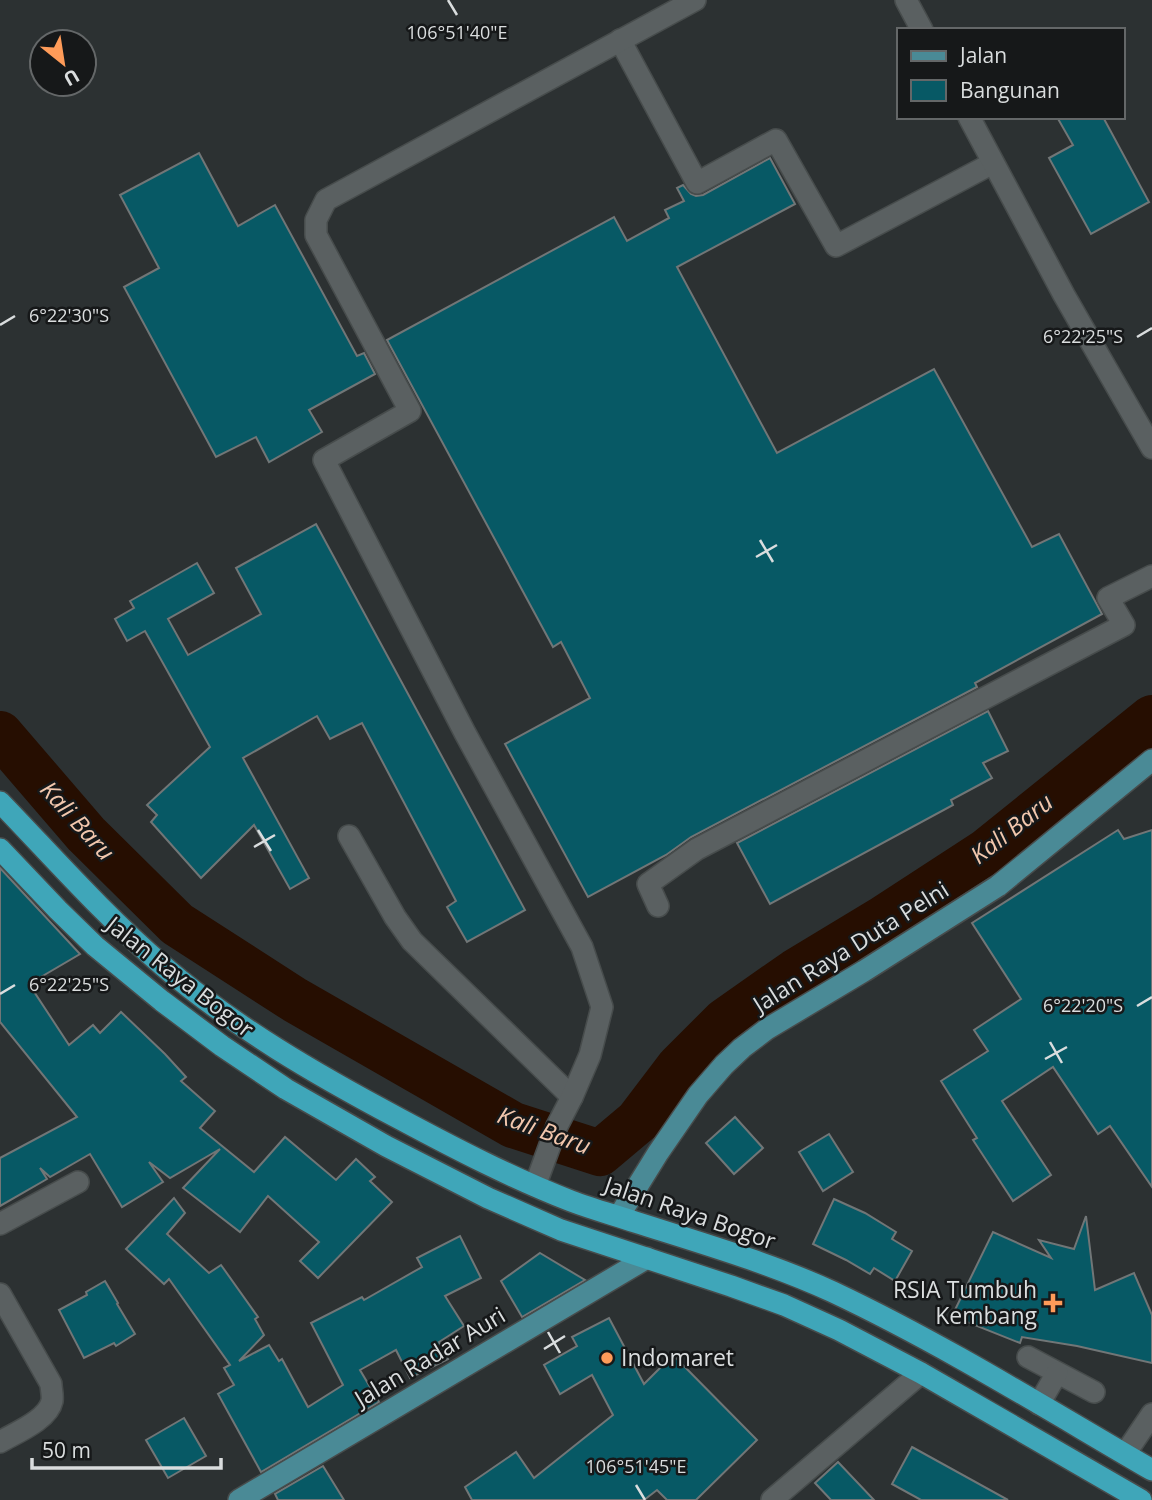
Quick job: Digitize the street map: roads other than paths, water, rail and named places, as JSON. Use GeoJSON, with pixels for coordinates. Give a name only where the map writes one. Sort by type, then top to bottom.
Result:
{"type":"FeatureCollection","features":[{"type":"Feature","properties":{"kind":"highway","name":"Jalan Raya Bogor"},"geometry":{"type":"LineString","coordinates":[[0,802],[114,922],[164,967],[221,1012],[334,1084],[452,1147],[539,1178],[575,1202],[712,1246],[830,1291],[946,1351],[1152,1470]]}},
{"type":"Feature","properties":{"kind":"highway","name":"Jalan Raya Bogor"},"geometry":{"type":"LineString","coordinates":[[0,849],[58,910],[124,972],[222,1046],[286,1089],[386,1146],[488,1198],[561,1230],[784,1305],[839,1330],[921,1373],[1141,1500]]}},
{"type":"Feature","properties":{"kind":"highway"},"geometry":{"type":"LineString","coordinates":[[1022,1432],[1039,1404]]}},
{"type":"Feature","properties":{"kind":"main road","name":"Jalan Raya Duta Pelni"},"geometry":{"type":"LineString","coordinates":[[619,1216],[698,1095],[742,1048],[767,1029],[998,886],[1152,760]]}},
{"type":"Feature","properties":{"kind":"main road","name":"Jalan Radar Auri"},"geometry":{"type":"LineString","coordinates":[[239,1500],[647,1258]]}},
{"type":"Feature","properties":{"kind":"street"},"geometry":{"type":"LineString","coordinates":[[539,1178],[557,1126],[590,1055],[602,1007],[582,947],[465,733],[324,460],[411,411],[316,236],[316,220],[326,200],[695,0]]}},
{"type":"Feature","properties":{"kind":"street"},"geometry":{"type":"LineString","coordinates":[[906,0],[921,28]]}},
{"type":"Feature","properties":{"kind":"street"},"geometry":{"type":"LineString","coordinates":[[620,40],[697,183],[776,140],[836,246],[993,163]]}},
{"type":"Feature","properties":{"kind":"street"},"geometry":{"type":"LineString","coordinates":[[970,119],[1064,295],[1152,447]]}},
{"type":"Feature","properties":{"kind":"street"},"geometry":{"type":"LineString","coordinates":[[658,906],[648,884],[697,849],[1124,625],[1108,598],[1152,576]]}},
{"type":"Feature","properties":{"kind":"street"},"geometry":{"type":"LineString","coordinates":[[349,836],[412,942],[572,1097]]}},
{"type":"Feature","properties":{"kind":"street"},"geometry":{"type":"LineString","coordinates":[[0,1224],[78,1182]]}},
{"type":"Feature","properties":{"kind":"street"},"geometry":{"type":"LineString","coordinates":[[0,1294],[51,1384],[52,1398],[50,1409],[39,1419],[0,1442]]}},
{"type":"Feature","properties":{"kind":"street"},"geometry":{"type":"LineString","coordinates":[[1028,1357],[1094,1392]]}},
{"type":"Feature","properties":{"kind":"street"},"geometry":{"type":"LineString","coordinates":[[772,1500],[921,1373]]}},
{"type":"Feature","properties":{"kind":"street"},"geometry":{"type":"LineString","coordinates":[[1039,1404],[1057,1373]]}},
{"type":"Feature","properties":{"kind":"street"},"geometry":{"type":"LineString","coordinates":[[1125,1454],[1152,1414]]}},
{"type":"Feature","properties":{"kind":"waterway","name":"Kali Baru"},"geometry":{"type":"LineString","coordinates":[[0,734],[86,834],[177,924],[295,1000],[513,1125],[600,1153],[638,1121],[679,1067],[725,1021],[795,972],[987,851],[1152,718]]}},
{"type":"Feature","properties":{"kind":"place","name":"RSIA Tumbuh Kembang"},"geometry":{"type":"Point","coordinates":[1053,1303]}},
{"type":"Feature","properties":{"kind":"place","name":"Indomaret"},"geometry":{"type":"Point","coordinates":[607,1358]}}]}
